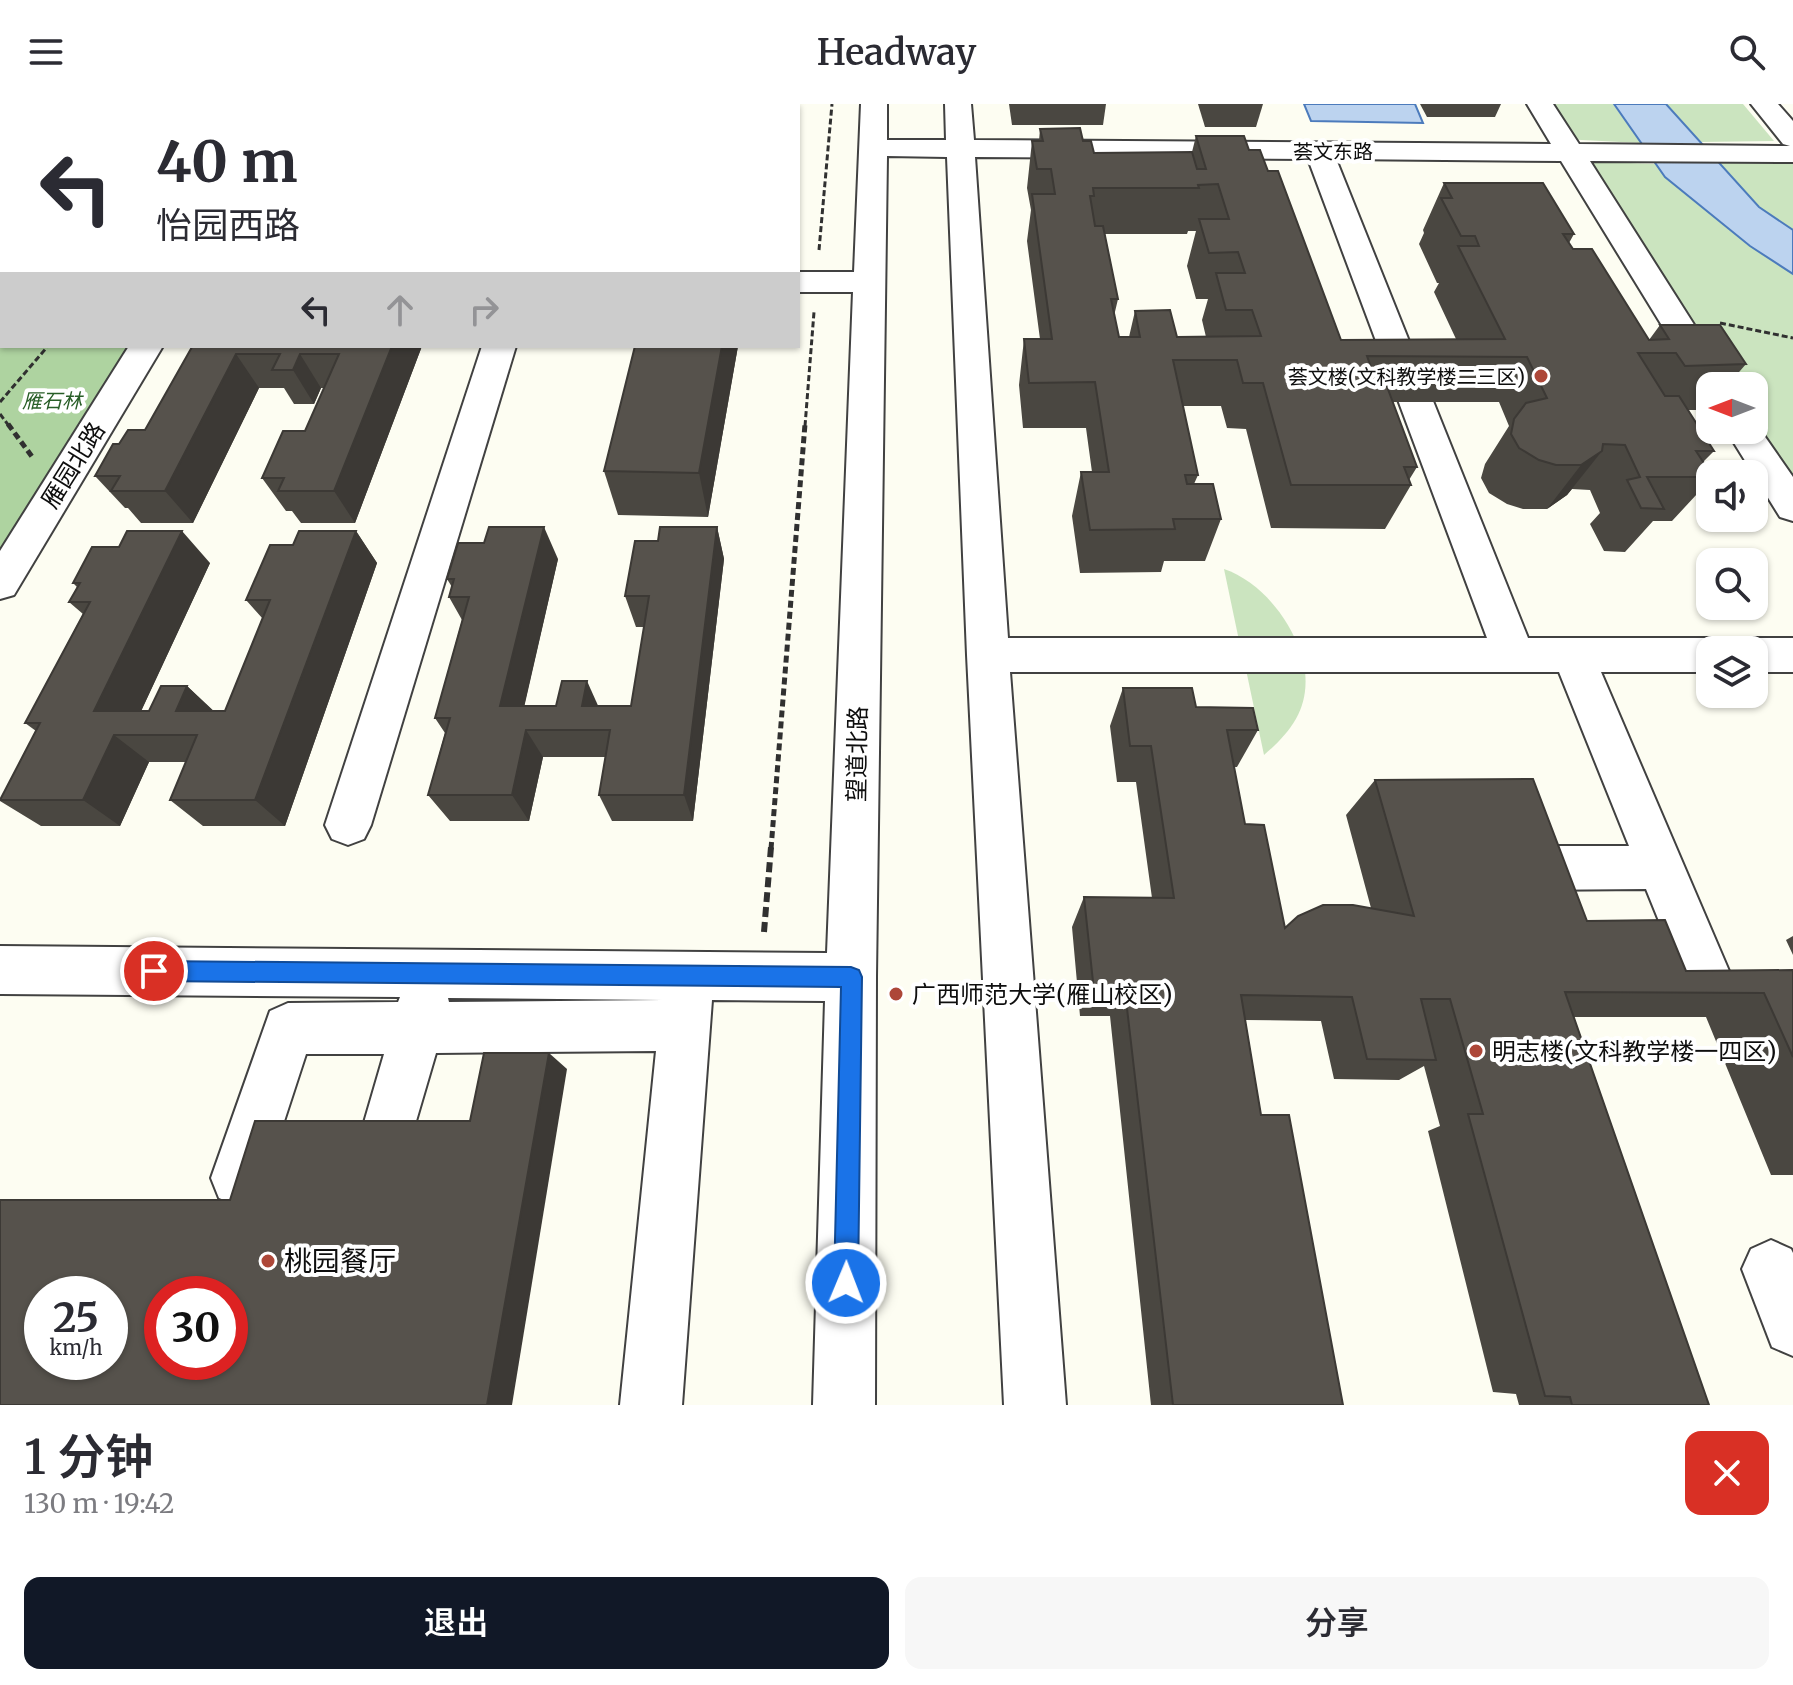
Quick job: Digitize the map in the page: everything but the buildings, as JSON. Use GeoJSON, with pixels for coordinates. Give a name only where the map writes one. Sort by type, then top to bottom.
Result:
{"type":"FeatureCollection","features":[{"type":"Feature","properties":{"kind":"street","name":"望道北路"},"geometry":{"type":"LineString","coordinates":[[844,1405],[851,977],[874,104]]}},
{"type":"Feature","properties":{"kind":"street"},"geometry":{"type":"LineString","coordinates":[[958,104],[988,655],[1035,1405]]}},
{"type":"Feature","properties":{"kind":"street"},"geometry":{"type":"LineString","coordinates":[[1540,104],[1707,372]]}},
{"type":"Feature","properties":{"kind":"street"},"geometry":{"type":"LineString","coordinates":[[1764,104],[1793,138]]}},
{"type":"Feature","properties":{"kind":"street","name":"荟文东路"},"geometry":{"type":"LineString","coordinates":[[872,148],[1793,154]]}},
{"type":"Feature","properties":{"kind":"street"},"geometry":{"type":"LineString","coordinates":[[1319,151],[1514,655]]}},
{"type":"Feature","properties":{"kind":"street"},"geometry":{"type":"LineString","coordinates":[[807,282],[868,282]]}},
{"type":"Feature","properties":{"kind":"street","name":"雁园北路"},"geometry":{"type":"LineString","coordinates":[[0,584],[145,348]]}},
{"type":"Feature","properties":{"kind":"street"},"geometry":{"type":"LineString","coordinates":[[348,825],[498,348]]}},
{"type":"Feature","properties":{"kind":"street"},"geometry":{"type":"LineString","coordinates":[[1753,444],[1793,507]]}},
{"type":"Feature","properties":{"kind":"street"},"geometry":{"type":"LineString","coordinates":[[988,655],[1696,655]]}},
{"type":"Feature","properties":{"kind":"street"},"geometry":{"type":"LineString","coordinates":[[1573,655],[1707,978]]}},
{"type":"Feature","properties":{"kind":"street"},"geometry":{"type":"LineString","coordinates":[[1768,655],[1793,655]]}},
{"type":"Feature","properties":{"kind":"street"},"geometry":{"type":"LineString","coordinates":[[1527,868],[1660,867]]}},
{"type":"Feature","properties":{"kind":"street"},"geometry":{"type":"LineString","coordinates":[[0,970],[432,974],[687,1000]]}},
{"type":"Feature","properties":{"kind":"street"},"geometry":{"type":"LineString","coordinates":[[390,1126],[432,974]]}},
{"type":"Feature","properties":{"kind":"street"},"geometry":{"type":"LineString","coordinates":[[234,1192],[288,1029],[417,1028],[687,1000],[760,976],[851,977]]}},
{"type":"Feature","properties":{"kind":"street"},"geometry":{"type":"LineString","coordinates":[[651,1405],[687,1000]]}},
{"type":"Feature","properties":{"kind":"street"},"geometry":{"type":"LineString","coordinates":[[1771,1269],[1793,1326]]}},
{"type":"Feature","properties":{"kind":"path"},"geometry":{"type":"LineString","coordinates":[[760,976],[807,282],[832,104]]}},
{"type":"Feature","properties":{"kind":"path"},"geometry":{"type":"LineString","coordinates":[[1669,312],[1793,338]]}},
{"type":"Feature","properties":{"kind":"path"},"geometry":{"type":"LineString","coordinates":[[0,402],[46,348]]}},
{"type":"Feature","properties":{"kind":"path"},"geometry":{"type":"LineString","coordinates":[[0,414],[57,491]]}},
{"type":"Feature","properties":{"kind":"green space"},"geometry":{"type":"Polygon","coordinates":[[[1540,104],[1613,104],[1641,143],[1562,139],[1540,104]]]}},
{"type":"Feature","properties":{"kind":"green space"},"geometry":{"type":"Polygon","coordinates":[[[1666,104],[1743,104],[1774,141],[1700,142],[1666,104]]]}},
{"type":"Feature","properties":{"kind":"green space"},"geometry":{"type":"Polygon","coordinates":[[[1575,161],[1656,164],[1665,177],[1750,246],[1793,274],[1793,509],[1761,444],[1768,444],[1768,372],[1707,372],[1575,161]]]}},
{"type":"Feature","properties":{"kind":"green space"},"geometry":{"type":"Polygon","coordinates":[[[1719,163],[1793,164],[1793,230],[1759,207],[1719,163]]]}},
{"type":"Feature","properties":{"kind":"green space","name":"雁石林"},"geometry":{"type":"Polygon","coordinates":[[[0,348],[145,348],[0,584],[0,348]]]}},
{"type":"Feature","properties":{"kind":"green space"},"geometry":{"type":"Polygon","coordinates":[[[1224,569],[1249,582],[1271,601],[1288,625],[1300,651],[1241,650],[1224,569]]]}},
{"type":"Feature","properties":{"kind":"green space"},"geometry":{"type":"Polygon","coordinates":[[[1304,664],[1305,692],[1298,715],[1284,736],[1264,755],[1245,665],[1304,664]]]}},
{"type":"Feature","properties":{"kind":"water"},"geometry":{"type":"Polygon","coordinates":[[[1304,104],[1415,104],[1423,123],[1311,121],[1304,104]]]}},
{"type":"Feature","properties":{"kind":"water"},"geometry":{"type":"Polygon","coordinates":[[[1614,104],[1666,104],[1759,207],[1793,230],[1793,274],[1750,246],[1665,177],[1614,104]]]}},
{"type":"Feature","properties":{"kind":"place","name":"荟文楼(文科教学楼二三区)"},"geometry":{"type":"Point","coordinates":[1541,376]}},
{"type":"Feature","properties":{"kind":"place","name":"广西师范大学(雁山校区)"},"geometry":{"type":"Point","coordinates":[896,994]}},
{"type":"Feature","properties":{"kind":"place","name":"明志楼(文科教学楼一四区)"},"geometry":{"type":"Point","coordinates":[1476,1051]}},
{"type":"Feature","properties":{"kind":"place","name":"桃园餐厅"},"geometry":{"type":"Point","coordinates":[268,1261]}},
{"type":"Feature","properties":{"kind":"route"},"geometry":{"type":"LineString","coordinates":[[154,971],[851,977],[846,1283]]}}]}
